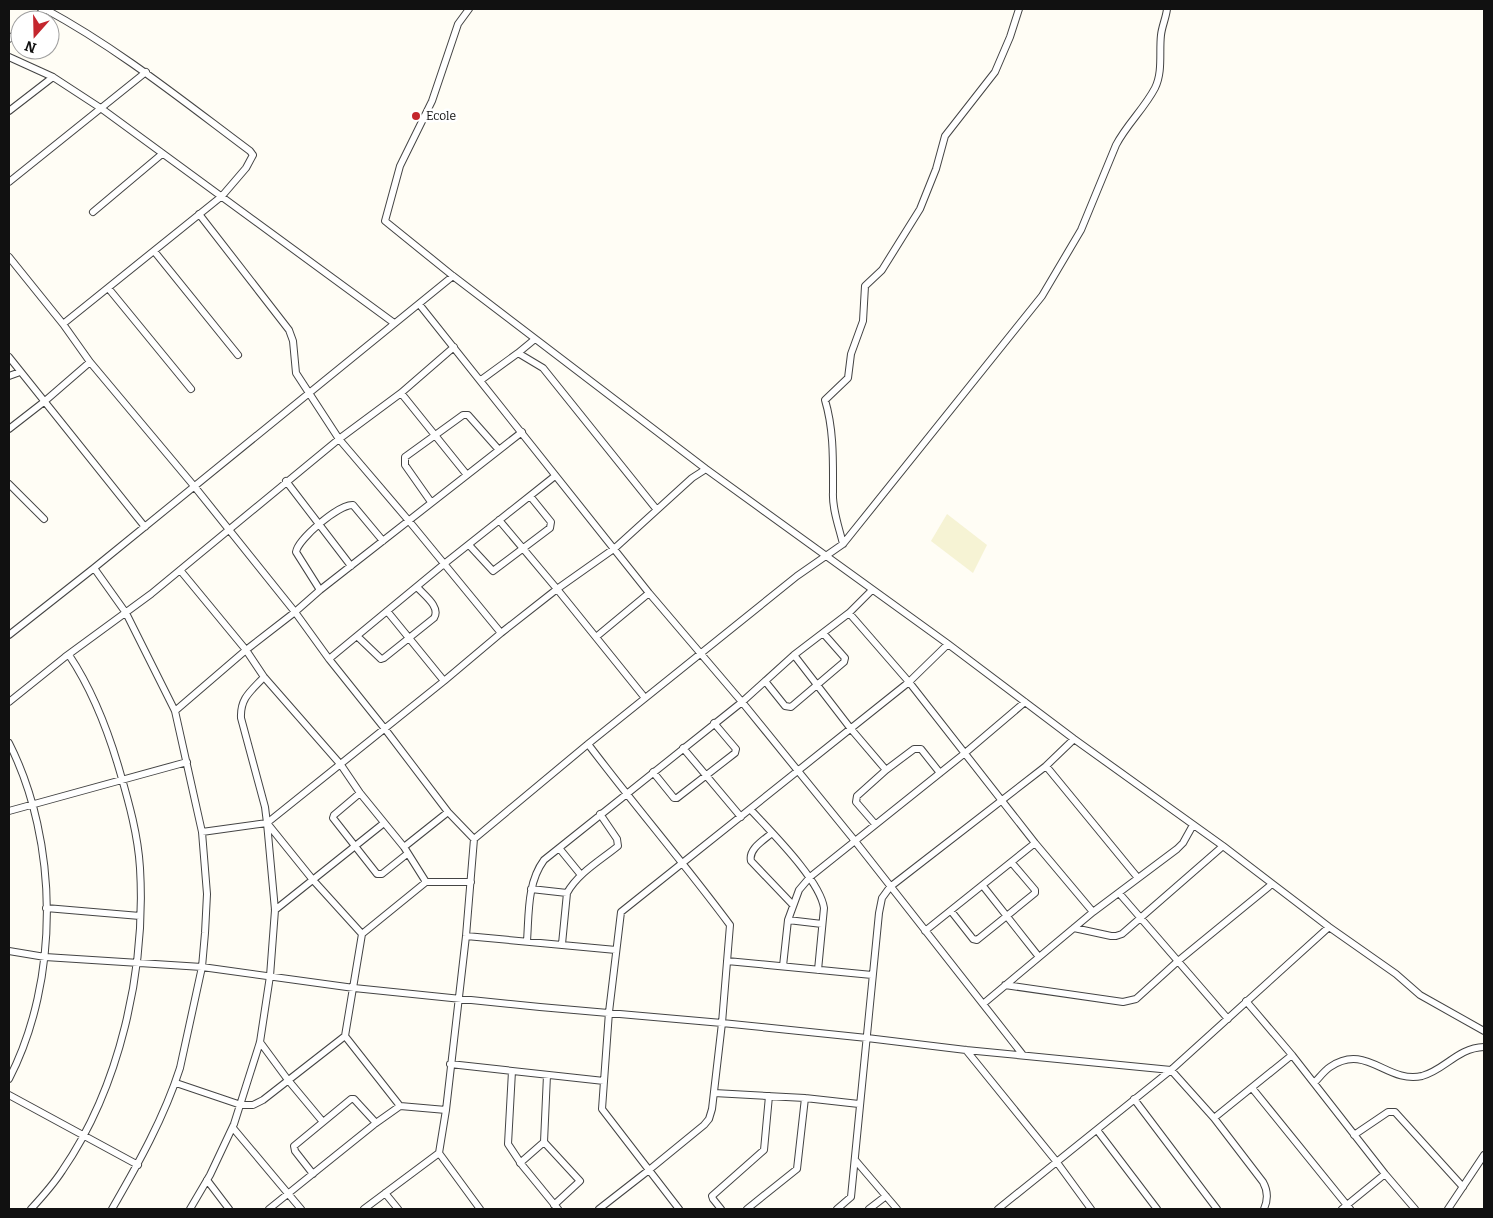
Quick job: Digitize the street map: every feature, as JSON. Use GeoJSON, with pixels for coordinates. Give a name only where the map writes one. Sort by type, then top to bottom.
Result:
{"type":"FeatureCollection","features":[{"type":"Feature","properties":{"kind":"street"},"geometry":{"type":"LineString","coordinates":[[45,9],[76,25],[146,72],[253,155],[246,168],[222,196],[63,324]]}},
{"type":"Feature","properties":{"kind":"street"},"geometry":{"type":"LineString","coordinates":[[469,9],[458,24],[432,101],[400,166],[385,221],[453,276],[706,469],[948,644],[1074,739],[1224,846],[1329,927],[1385,966],[1420,995],[1484,1031]]}},
{"type":"Feature","properties":{"kind":"street"},"geometry":{"type":"LineString","coordinates":[[843,544],[834,509],[833,445],[830,418],[825,400],[848,378],[851,354],[863,321],[866,286],[882,270],[920,209],[936,169],[945,136],[995,72],[1010,37],[1019,9]]}},
{"type":"Feature","properties":{"kind":"street"},"geometry":{"type":"LineString","coordinates":[[364,1209],[439,1154],[446,1110],[466,936],[474,839],[588,744],[797,576],[843,544],[1042,296],[1052,281],[1082,230],[1122,132],[1147,101],[1159,79],[1161,35],[1167,9]]}},
{"type":"Feature","properties":{"kind":"street"},"geometry":{"type":"LineString","coordinates":[[9,57],[53,77],[102,109],[394,324]]}},
{"type":"Feature","properties":{"kind":"street"},"geometry":{"type":"LineString","coordinates":[[9,182],[146,72]]}},
{"type":"Feature","properties":{"kind":"street"},"geometry":{"type":"LineString","coordinates":[[9,112],[53,77]]}},
{"type":"Feature","properties":{"kind":"street"},"geometry":{"type":"LineString","coordinates":[[93,212],[162,154]]}},
{"type":"Feature","properties":{"kind":"street"},"geometry":{"type":"LineString","coordinates":[[199,214],[289,330],[296,373],[339,439],[409,520],[501,633]]}},
{"type":"Feature","properties":{"kind":"street"},"geometry":{"type":"LineString","coordinates":[[154,251],[238,355]]}},
{"type":"Feature","properties":{"kind":"street"},"geometry":{"type":"LineString","coordinates":[[9,257],[63,324],[90,362],[296,612],[329,659],[385,728],[448,812],[474,839]]}},
{"type":"Feature","properties":{"kind":"street"},"geometry":{"type":"LineString","coordinates":[[9,635],[453,276]]}},
{"type":"Feature","properties":{"kind":"street"},"geometry":{"type":"LineString","coordinates":[[108,289],[191,389]]}},
{"type":"Feature","properties":{"kind":"street"},"geometry":{"type":"LineString","coordinates":[[419,304],[649,593],[742,702],[855,841],[1023,1055]]}},
{"type":"Feature","properties":{"kind":"street"},"geometry":{"type":"LineString","coordinates":[[480,380],[535,339]]}},
{"type":"Feature","properties":{"kind":"street"},"geometry":{"type":"LineString","coordinates":[[9,702],[180,570],[339,439],[401,393],[454,347]]}},
{"type":"Feature","properties":{"kind":"street"},"geometry":{"type":"LineString","coordinates":[[518,353],[543,368],[657,510]]}},
{"type":"Feature","properties":{"kind":"street"},"geometry":{"type":"LineString","coordinates":[[9,357],[145,526]]}},
{"type":"Feature","properties":{"kind":"street"},"geometry":{"type":"LineString","coordinates":[[9,429],[90,362]]}},
{"type":"Feature","properties":{"kind":"street"},"geometry":{"type":"LineString","coordinates":[[9,376],[20,372]]}},
{"type":"Feature","properties":{"kind":"street"},"geometry":{"type":"LineString","coordinates":[[401,393],[467,476]]}},
{"type":"Feature","properties":{"kind":"street"},"geometry":{"type":"LineString","coordinates":[[431,502],[404,462],[405,457],[460,416],[468,415],[499,450]]}},
{"type":"Feature","properties":{"kind":"street"},"geometry":{"type":"LineString","coordinates":[[175,711],[246,650],[296,612],[320,590],[522,432]]}},
{"type":"Feature","properties":{"kind":"street"},"geometry":{"type":"LineString","coordinates":[[202,832],[267,823],[501,633],[557,589],[615,548],[692,478],[706,469]]}},
{"type":"Feature","properties":{"kind":"street"},"geometry":{"type":"LineString","coordinates":[[329,659],[555,476]]}},
{"type":"Feature","properties":{"kind":"street"},"geometry":{"type":"LineString","coordinates":[[286,482],[351,566]]}},
{"type":"Feature","properties":{"kind":"street"},"geometry":{"type":"LineString","coordinates":[[9,484],[44,519]]}},
{"type":"Feature","properties":{"kind":"street"},"geometry":{"type":"LineString","coordinates":[[469,545],[493,571],[522,547],[550,528],[551,522],[530,496]]}},
{"type":"Feature","properties":{"kind":"street"},"geometry":{"type":"LineString","coordinates":[[320,590],[296,552],[297,546],[318,525],[344,507],[353,505],[383,541]]}},
{"type":"Feature","properties":{"kind":"street"},"geometry":{"type":"LineString","coordinates":[[499,520],[645,698]]}},
{"type":"Feature","properties":{"kind":"street"},"geometry":{"type":"LineString","coordinates":[[94,568],[126,613],[175,711],[202,832],[206,894],[202,967],[176,1083],[138,1165],[112,1209]]}},
{"type":"Feature","properties":{"kind":"street"},"geometry":{"type":"LineString","coordinates":[[180,570],[246,650],[264,677],[340,765],[404,847],[426,882]]}},
{"type":"Feature","properties":{"kind":"street"},"geometry":{"type":"LineString","coordinates":[[357,636],[381,659],[410,639],[437,614],[436,608],[416,587]]}},
{"type":"Feature","properties":{"kind":"street"},"geometry":{"type":"LineString","coordinates":[[527,941],[531,888],[538,868],[544,860],[742,702],[794,655],[849,613],[872,590]]}},
{"type":"Feature","properties":{"kind":"street"},"geometry":{"type":"LineString","coordinates":[[596,637],[649,593]]}},
{"type":"Feature","properties":{"kind":"street"},"geometry":{"type":"LineString","coordinates":[[387,611],[444,681]]}},
{"type":"Feature","properties":{"kind":"street"},"geometry":{"type":"LineString","coordinates":[[849,613],[909,682],[1035,843],[1093,912]]}},
{"type":"Feature","properties":{"kind":"street"},"geometry":{"type":"LineString","coordinates":[[765,681],[785,706],[791,707],[844,662],[845,658],[823,634]]}},
{"type":"Feature","properties":{"kind":"street"},"geometry":{"type":"LineString","coordinates":[[679,1209],[603,1112],[609,1012],[621,912],[909,682],[948,644]]}},
{"type":"Feature","properties":{"kind":"street"},"geometry":{"type":"LineString","coordinates":[[31,1209],[62,1172],[96,1109],[120,1046],[136,963],[140,916],[140,867],[132,815],[110,740],[98,709],[84,677],[69,655]]}},
{"type":"Feature","properties":{"kind":"street"},"geometry":{"type":"LineString","coordinates":[[794,655],[851,729],[886,770]]}},
{"type":"Feature","properties":{"kind":"street"},"geometry":{"type":"LineString","coordinates":[[190,1209],[233,1128],[260,1042],[270,976],[275,910],[267,823],[265,807],[240,708],[245,697],[264,677]]}},
{"type":"Feature","properties":{"kind":"street"},"geometry":{"type":"LineString","coordinates":[[782,966],[788,920],[798,890],[810,877],[965,753],[1025,702]]}},
{"type":"Feature","properties":{"kind":"street"},"geometry":{"type":"LineString","coordinates":[[653,772],[676,799],[736,751],[714,723]]}},
{"type":"Feature","properties":{"kind":"street"},"geometry":{"type":"LineString","coordinates":[[837,1209],[851,1197],[856,1161],[859,1104],[872,975],[882,898],[890,887],[1046,766],[1074,739]]}},
{"type":"Feature","properties":{"kind":"street"},"geometry":{"type":"LineString","coordinates":[[9,742],[33,804],[46,875],[45,957],[35,1012],[18,1061],[9,1079]]}},
{"type":"Feature","properties":{"kind":"street"},"geometry":{"type":"LineString","coordinates":[[588,744],[730,925],[722,1023],[712,1109],[709,1119],[704,1126],[599,1209]]}},
{"type":"Feature","properties":{"kind":"street"},"geometry":{"type":"LineString","coordinates":[[683,748],[741,817]]}},
{"type":"Feature","properties":{"kind":"street"},"geometry":{"type":"LineString","coordinates":[[876,824],[856,802],[856,799],[886,770],[918,748],[921,749],[940,773]]}},
{"type":"Feature","properties":{"kind":"street"},"geometry":{"type":"LineString","coordinates":[[9,811],[187,762]]}},
{"type":"Feature","properties":{"kind":"street"},"geometry":{"type":"LineString","coordinates":[[1046,766],[1138,878]]}},
{"type":"Feature","properties":{"kind":"street"},"geometry":{"type":"LineString","coordinates":[[360,793],[333,816],[355,846],[380,875],[408,854]]}},
{"type":"Feature","properties":{"kind":"street"},"geometry":{"type":"LineString","coordinates":[[751,810],[810,877],[823,899],[824,908],[818,970]]}},
{"type":"Feature","properties":{"kind":"street"},"geometry":{"type":"LineString","coordinates":[[404,847],[448,812]]}},
{"type":"Feature","properties":{"kind":"street"},"geometry":{"type":"LineString","coordinates":[[562,944],[567,893],[581,875],[618,846],[617,839],[600,814]]}},
{"type":"Feature","properties":{"kind":"street"},"geometry":{"type":"LineString","coordinates":[[267,823],[313,880],[362,934]]}},
{"type":"Feature","properties":{"kind":"street"},"geometry":{"type":"LineString","coordinates":[[275,910],[384,823]]}},
{"type":"Feature","properties":{"kind":"street"},"geometry":{"type":"LineString","coordinates":[[983,1004],[1093,912],[1183,843],[1193,825]]}},
{"type":"Feature","properties":{"kind":"street"},"geometry":{"type":"LineString","coordinates":[[772,833],[752,851],[751,860],[793,904]]}},
{"type":"Feature","properties":{"kind":"street"},"geometry":{"type":"LineString","coordinates":[[925,931],[1035,843]]}},
{"type":"Feature","properties":{"kind":"street"},"geometry":{"type":"LineString","coordinates":[[1074,928],[1116,936],[1122,934],[1224,846]]}},
{"type":"Feature","properties":{"kind":"street"},"geometry":{"type":"LineString","coordinates":[[559,848],[581,875]]}},
{"type":"Feature","properties":{"kind":"street"},"geometry":{"type":"LineString","coordinates":[[951,911],[974,940],[977,940],[1035,893],[1035,890],[1012,862]]}},
{"type":"Feature","properties":{"kind":"street"},"geometry":{"type":"LineString","coordinates":[[176,1083],[241,1104],[256,1104],[346,1036],[362,934],[426,882],[471,882]]}},
{"type":"Feature","properties":{"kind":"street"},"geometry":{"type":"LineString","coordinates":[[1005,985],[1123,1002],[1136,999],[1178,961],[1272,884]]}},
{"type":"Feature","properties":{"kind":"street"},"geometry":{"type":"LineString","coordinates":[[983,886],[1039,957]]}},
{"type":"Feature","properties":{"kind":"street"},"geometry":{"type":"LineString","coordinates":[[531,888],[567,893]]}},
{"type":"Feature","properties":{"kind":"street"},"geometry":{"type":"LineString","coordinates":[[1119,893],[1228,1019]]}},
{"type":"Feature","properties":{"kind":"street"},"geometry":{"type":"LineString","coordinates":[[46,908],[140,916]]}},
{"type":"Feature","properties":{"kind":"street"},"geometry":{"type":"LineString","coordinates":[[788,920],[822,924]]}},
{"type":"Feature","properties":{"kind":"street"},"geometry":{"type":"LineString","coordinates":[[998,1209],[1171,1070],[1329,927]]}},
{"type":"Feature","properties":{"kind":"street"},"geometry":{"type":"LineString","coordinates":[[466,936],[616,950]]}},
{"type":"Feature","properties":{"kind":"street"},"geometry":{"type":"LineString","coordinates":[[9,951],[45,957],[202,967],[354,988],[722,1023],[1171,1070],[1214,1118],[1264,1182],[1267,1190],[1264,1209]]}},
{"type":"Feature","properties":{"kind":"street"},"geometry":{"type":"LineString","coordinates":[[727,961],[872,975]]}},
{"type":"Feature","properties":{"kind":"street"},"geometry":{"type":"LineString","coordinates":[[1246,1001],[1292,1055],[1385,1174],[1415,1209]]}},
{"type":"Feature","properties":{"kind":"street"},"geometry":{"type":"LineString","coordinates":[[346,1036],[400,1106]]}},
{"type":"Feature","properties":{"kind":"street"},"geometry":{"type":"LineString","coordinates":[[260,1042],[288,1080],[323,1122]]}},
{"type":"Feature","properties":{"kind":"street"},"geometry":{"type":"LineString","coordinates":[[1314,1083],[1330,1067],[1357,1059],[1368,1060],[1395,1075],[1421,1076],[1463,1052],[1472,1048],[1484,1047]]}},
{"type":"Feature","properties":{"kind":"street"},"geometry":{"type":"LineString","coordinates":[[966,1050],[1056,1162],[1091,1209]]}},
{"type":"Feature","properties":{"kind":"street"},"geometry":{"type":"LineString","coordinates":[[1214,1118],[1292,1055]]}},
{"type":"Feature","properties":{"kind":"street"},"geometry":{"type":"LineString","coordinates":[[450,1064],[604,1081]]}},
{"type":"Feature","properties":{"kind":"street"},"geometry":{"type":"LineString","coordinates":[[512,1071],[508,1144],[520,1163],[556,1207],[579,1183],[580,1179],[544,1142]]}},
{"type":"Feature","properties":{"kind":"street"},"geometry":{"type":"LineString","coordinates":[[520,1163],[544,1142],[547,1076]]}},
{"type":"Feature","properties":{"kind":"street"},"geometry":{"type":"LineString","coordinates":[[1252,1088],[1346,1208],[1385,1174]]}},
{"type":"Feature","properties":{"kind":"street"},"geometry":{"type":"LineString","coordinates":[[714,1093],[805,1098],[859,1104]]}},
{"type":"Feature","properties":{"kind":"street"},"geometry":{"type":"LineString","coordinates":[[9,1095],[138,1165]]}},
{"type":"Feature","properties":{"kind":"street"},"geometry":{"type":"LineString","coordinates":[[721,1209],[712,1196],[764,1150],[769,1096]]}},
{"type":"Feature","properties":{"kind":"street"},"geometry":{"type":"LineString","coordinates":[[313,1174],[294,1147],[352,1098],[376,1123]]}},
{"type":"Feature","properties":{"kind":"street"},"geometry":{"type":"LineString","coordinates":[[747,1209],[797,1169],[805,1098]]}},
{"type":"Feature","properties":{"kind":"street"},"geometry":{"type":"LineString","coordinates":[[1134,1100],[1217,1209]]}},
{"type":"Feature","properties":{"kind":"street"},"geometry":{"type":"LineString","coordinates":[[269,1209],[400,1106],[446,1110]]}},
{"type":"Feature","properties":{"kind":"street"},"geometry":{"type":"LineString","coordinates":[[1354,1135],[1388,1112],[1395,1112],[1463,1187]]}},
{"type":"Feature","properties":{"kind":"street"},"geometry":{"type":"LineString","coordinates":[[233,1128],[301,1209]]}},
{"type":"Feature","properties":{"kind":"street"},"geometry":{"type":"LineString","coordinates":[[1097,1130],[1157,1209]]}},
{"type":"Feature","properties":{"kind":"street"},"geometry":{"type":"LineString","coordinates":[[439,1154],[480,1209]]}},
{"type":"Feature","properties":{"kind":"street"},"geometry":{"type":"LineString","coordinates":[[1448,1209],[1484,1155]]}},
{"type":"Feature","properties":{"kind":"street"},"geometry":{"type":"LineString","coordinates":[[856,1161],[897,1209]]}},
{"type":"Feature","properties":{"kind":"street"},"geometry":{"type":"LineString","coordinates":[[207,1180],[229,1209]]}},
{"type":"Feature","properties":{"kind":"street"},"geometry":{"type":"LineString","coordinates":[[385,1193],[398,1209]]}},
{"type":"Feature","properties":{"kind":"street"},"geometry":{"type":"LineString","coordinates":[[870,1209],[886,1196]]}},
{"type":"Feature","properties":{"kind":"shaded area"},"geometry":{"type":"Polygon","coordinates":[[[947,514],[987,545],[973,573],[931,541],[947,514]]]}},
{"type":"Feature","properties":{"kind":"place","name":"Ecole"},"geometry":{"type":"Point","coordinates":[416,116]}}]}
